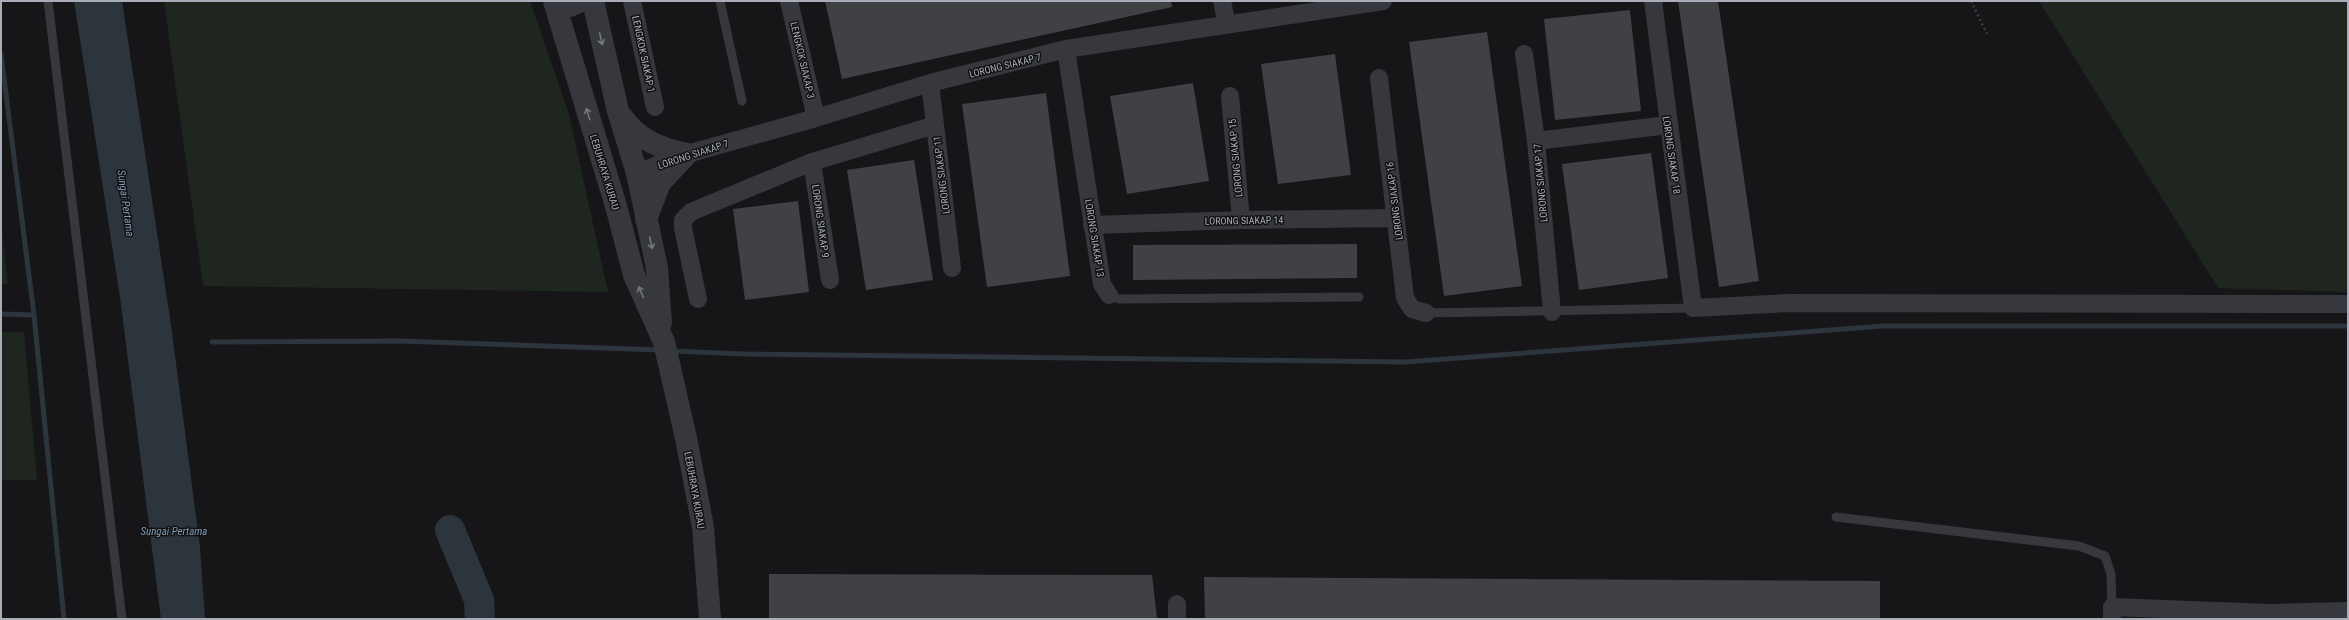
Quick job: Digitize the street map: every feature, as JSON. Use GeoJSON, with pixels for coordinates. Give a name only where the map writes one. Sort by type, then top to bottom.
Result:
{"type":"FeatureCollection","features":[{"type":"Feature","properties":{"kind":"street","name":"LEBUHRAYA KURAU"},"geometry":{"type":"LineString","coordinates":[[554,1],[616,206],[634,276],[663,341]]}},
{"type":"Feature","properties":{"kind":"street"},"geometry":{"type":"LineString","coordinates":[[558,1],[570,6],[580,1]]}},
{"type":"Feature","properties":{"kind":"street","name":"LEBUHRAYA KURAU"},"geometry":{"type":"LineString","coordinates":[[592,1],[618,111],[637,173],[657,268],[663,341],[686,438],[703,527],[710,619]]}},
{"type":"Feature","properties":{"kind":"street","name":"LENGKOK SIAKAP 1"},"geometry":{"type":"LineString","coordinates":[[632,1],[655,107]]}},
{"type":"Feature","properties":{"kind":"street","name":"LENGKOK SIAKAP 3"},"geometry":{"type":"LineString","coordinates":[[789,1],[816,118]]}},
{"type":"Feature","properties":{"kind":"street"},"geometry":{"type":"LineString","coordinates":[[1222,1],[1227,24]]}},
{"type":"Feature","properties":{"kind":"street","name":"LORONG SIAKAP 7"},"geometry":{"type":"LineString","coordinates":[[637,173],[687,154],[816,118],[930,83],[1066,49],[1383,1]]}},
{"type":"Feature","properties":{"kind":"street","name":"LORONG SIAKAP 18"},"geometry":{"type":"LineString","coordinates":[[1653,1],[1693,308]]}},
{"type":"Feature","properties":{"kind":"street","name":"LORONG SIAKAP 13"},"geometry":{"type":"LineString","coordinates":[[1066,49],[1102,284],[1109,295]]}},
{"type":"Feature","properties":{"kind":"street","name":"LORONG SIAKAP 17"},"geometry":{"type":"LineString","coordinates":[[1524,54],[1536,141],[1552,312]]}},
{"type":"Feature","properties":{"kind":"street"},"geometry":{"type":"LineString","coordinates":[[574,70],[590,86],[602,106],[618,160],[626,168],[637,173]]}},
{"type":"Feature","properties":{"kind":"street","name":"LORONG SIAKAP 16"},"geometry":{"type":"LineString","coordinates":[[1378,78],[1405,298],[1412,309],[1426,313]]}},
{"type":"Feature","properties":{"kind":"street","name":"LORONG SIAKAP 11"},"geometry":{"type":"LineString","coordinates":[[930,83],[952,268]]}},
{"type":"Feature","properties":{"kind":"street","name":"LORONG SIAKAP 15"},"geometry":{"type":"LineString","coordinates":[[1230,96],[1241,220]]}},
{"type":"Feature","properties":{"kind":"street"},"geometry":{"type":"LineString","coordinates":[[618,111],[632,130],[645,141],[664,149],[687,154]]}},
{"type":"Feature","properties":{"kind":"street"},"geometry":{"type":"LineString","coordinates":[[698,299],[683,220],[691,212],[812,162],[935,125]]}},
{"type":"Feature","properties":{"kind":"street"},"geometry":{"type":"LineString","coordinates":[[1536,141],[1668,125]]}},
{"type":"Feature","properties":{"kind":"street"},"geometry":{"type":"LineString","coordinates":[[646,219],[660,183],[687,154]]}},
{"type":"Feature","properties":{"kind":"street","name":"LORONG SIAKAP 9"},"geometry":{"type":"LineString","coordinates":[[812,162],[830,280]]}},
{"type":"Feature","properties":{"kind":"street","name":"LORONG SIAKAP 14"},"geometry":{"type":"LineString","coordinates":[[1092,225],[1241,220],[1396,218]]}},
{"type":"Feature","properties":{"kind":"street"},"geometry":{"type":"LineString","coordinates":[[1693,308],[1789,303],[2348,304]]}},
{"type":"Feature","properties":{"kind":"street"},"geometry":{"type":"LineString","coordinates":[[2112,613],[2270,616],[2343,614]]}},
{"type":"Feature","properties":{"kind":"lane"},"geometry":{"type":"LineString","coordinates":[[48,1],[122,619]]}},
{"type":"Feature","properties":{"kind":"lane"},"geometry":{"type":"LineString","coordinates":[[720,1],[742,101]]}},
{"type":"Feature","properties":{"kind":"lane","name":"LORONG SIAKAP 13"},"geometry":{"type":"LineString","coordinates":[[1109,295],[1119,299],[1359,297]]}},
{"type":"Feature","properties":{"kind":"lane"},"geometry":{"type":"LineString","coordinates":[[1426,313],[1552,312],[1693,308]]}},
{"type":"Feature","properties":{"kind":"lane"},"geometry":{"type":"LineString","coordinates":[[1836,517],[2079,546],[2105,556],[2111,574],[2112,613]]}},
{"type":"Feature","properties":{"kind":"path"},"geometry":{"type":"LineString","coordinates":[[1971,1],[1987,34]]}},
{"type":"Feature","properties":{"kind":"shaded area"},"geometry":{"type":"Polygon","coordinates":[[[164,1],[530,1],[569,114],[608,292],[203,286],[164,1]]]}},
{"type":"Feature","properties":{"kind":"shaded area"},"geometry":{"type":"Polygon","coordinates":[[[2039,1],[2348,1],[2348,292],[2218,288],[2039,1]]]}},
{"type":"Feature","properties":{"kind":"shaded area"},"geometry":{"type":"Polygon","coordinates":[[[1,222],[8,285],[1,284],[1,222]]]}},
{"type":"Feature","properties":{"kind":"shaded area"},"geometry":{"type":"Polygon","coordinates":[[[1,332],[24,332],[37,480],[1,480],[1,332]]]}},
{"type":"Feature","properties":{"kind":"water","name":"Sungai Pertama"},"geometry":{"type":"Polygon","coordinates":[[[74,1],[122,1],[171,325],[200,547],[205,619],[161,619],[120,297],[74,1]]]}},
{"type":"Feature","properties":{"kind":"building"},"geometry":{"type":"Polygon","coordinates":[[[825,1],[1171,1],[1172,7],[842,79],[825,1]]]}},
{"type":"Feature","properties":{"kind":"building"},"geometry":{"type":"Polygon","coordinates":[[[1678,1],[1718,1],[1759,281],[1719,287],[1678,1]]]}},
{"type":"Feature","properties":{"kind":"building"},"geometry":{"type":"Polygon","coordinates":[[[1630,10],[1641,111],[1555,120],[1544,19],[1630,10]]]}},
{"type":"Feature","properties":{"kind":"building"},"geometry":{"type":"Polygon","coordinates":[[[1487,32],[1522,286],[1444,296],[1409,42],[1487,32]]]}},
{"type":"Feature","properties":{"kind":"building"},"geometry":{"type":"Polygon","coordinates":[[[1335,54],[1351,175],[1278,184],[1261,64],[1335,54]]]}},
{"type":"Feature","properties":{"kind":"building"},"geometry":{"type":"Polygon","coordinates":[[[1193,83],[1209,181],[1127,194],[1110,96],[1193,83]]]}},
{"type":"Feature","properties":{"kind":"building"},"geometry":{"type":"Polygon","coordinates":[[[1046,93],[1070,276],[987,287],[962,104],[1046,93]]]}},
{"type":"Feature","properties":{"kind":"building"},"geometry":{"type":"Polygon","coordinates":[[[1651,153],[1668,278],[1579,290],[1562,164],[1651,153]]]}},
{"type":"Feature","properties":{"kind":"building"},"geometry":{"type":"Polygon","coordinates":[[[914,160],[933,280],[866,290],[847,170],[914,160]]]}},
{"type":"Feature","properties":{"kind":"building"},"geometry":{"type":"Polygon","coordinates":[[[798,201],[809,292],[745,300],[733,209],[798,201]]]}},
{"type":"Feature","properties":{"kind":"building"},"geometry":{"type":"Polygon","coordinates":[[[1357,244],[1357,278],[1133,280],[1133,245],[1357,244]]]}},
{"type":"Feature","properties":{"kind":"building"},"geometry":{"type":"Polygon","coordinates":[[[769,574],[1152,575],[1157,618],[769,619],[769,574]]]}},
{"type":"Feature","properties":{"kind":"building"},"geometry":{"type":"Polygon","coordinates":[[[1204,577],[1880,581],[1880,619],[1205,619],[1204,577]]]}},
{"type":"Feature","properties":{"kind":"waterway"},"geometry":{"type":"LineString","coordinates":[[1,54],[34,315],[64,619]]}},
{"type":"Feature","properties":{"kind":"waterway"},"geometry":{"type":"LineString","coordinates":[[1,314],[34,315]]}},
{"type":"Feature","properties":{"kind":"waterway"},"geometry":{"type":"LineString","coordinates":[[672,351],[744,354],[1405,362],[1883,326],[2348,326]]}},
{"type":"Feature","properties":{"kind":"waterway"},"geometry":{"type":"LineString","coordinates":[[212,342],[400,341],[660,350]]}},
{"type":"Feature","properties":{"kind":"waterway"},"geometry":{"type":"LineString","coordinates":[[450,530],[479,600],[480,619]]}}]}
